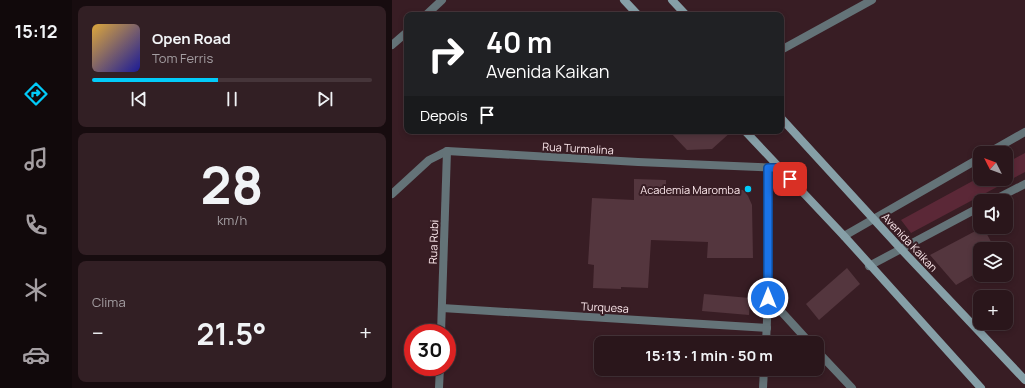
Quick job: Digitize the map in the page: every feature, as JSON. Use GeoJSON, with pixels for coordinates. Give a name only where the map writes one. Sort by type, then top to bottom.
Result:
{"type":"FeatureCollection","features":[{"type":"Feature","properties":{"kind":"street"},"geometry":{"type":"LineString","coordinates":[[429,12],[442,0]]}},
{"type":"Feature","properties":{"kind":"street"},"geometry":{"type":"LineString","coordinates":[[624,0],[635,12]]}},
{"type":"Feature","properties":{"kind":"street"},"geometry":{"type":"LineString","coordinates":[[672,0],[683,12]]}},
{"type":"Feature","properties":{"kind":"street"},"geometry":{"type":"LineString","coordinates":[[784,48],[872,0]]}},
{"type":"Feature","properties":{"kind":"street"},"geometry":{"type":"LineString","coordinates":[[392,45],[404,35]]}},
{"type":"Feature","properties":{"kind":"street","name":"Avenida Kaikan"},"geometry":{"type":"LineString","coordinates":[[784,121],[873,219],[1025,380]]}},
{"type":"Feature","properties":{"kind":"street"},"geometry":{"type":"LineString","coordinates":[[1000,146],[1025,132]]}},
{"type":"Feature","properties":{"kind":"street"},"geometry":{"type":"LineString","coordinates":[[748,134],[844,236],[981,388]]}},
{"type":"Feature","properties":{"kind":"street","name":"Rua Turmalina"},"geometry":{"type":"LineString","coordinates":[[392,194],[429,160],[447,151],[779,168]]}},
{"type":"Feature","properties":{"kind":"street","name":"Rua Rubi"},"geometry":{"type":"LineString","coordinates":[[441,324],[447,151]]}},
{"type":"Feature","properties":{"kind":"street"},"geometry":{"type":"LineString","coordinates":[[844,236],[973,162]]}},
{"type":"Feature","properties":{"kind":"street"},"geometry":{"type":"LineString","coordinates":[[766,336],[768,168]]}},
{"type":"Feature","properties":{"kind":"street"},"geometry":{"type":"LineString","coordinates":[[1006,194],[1025,184]]}},
{"type":"Feature","properties":{"kind":"street"},"geometry":{"type":"LineString","coordinates":[[870,266],[973,211]]}},
{"type":"Feature","properties":{"kind":"street"},"geometry":{"type":"LineString","coordinates":[[768,298],[803,336]]}},
{"type":"Feature","properties":{"kind":"street","name":"Turquesa"},"geometry":{"type":"LineString","coordinates":[[442,308],[767,328]]}},
{"type":"Feature","properties":{"kind":"street"},"geometry":{"type":"LineString","coordinates":[[824,358],[852,388]]}},
{"type":"Feature","properties":{"kind":"street"},"geometry":{"type":"LineString","coordinates":[[438,388],[439,376]]}},
{"type":"Feature","properties":{"kind":"street"},"geometry":{"type":"LineString","coordinates":[[763,388],[764,376]]}},
{"type":"Feature","properties":{"kind":"shaded area"},"geometry":{"type":"Polygon","coordinates":[[[1025,153],[1025,172],[1013,178],[1013,159],[1025,153]]]}},
{"type":"Feature","properties":{"kind":"shaded area"},"geometry":{"type":"Polygon","coordinates":[[[973,181],[973,186],[999,186],[984,194],[973,194],[973,200],[911,233],[901,220],[973,181]]]}},
{"type":"Feature","properties":{"kind":"building"},"geometry":{"type":"Polygon","coordinates":[[[672,134],[729,134],[712,149],[687,150],[672,134]]]}},
{"type":"Feature","properties":{"kind":"building"},"geometry":{"type":"Polygon","coordinates":[[[634,179],[666,180],[666,188],[712,189],[713,187],[743,190],[748,196],[752,205],[753,258],[707,258],[708,242],[651,240],[648,288],[593,288],[594,265],[588,264],[592,198],[634,200],[634,179]]]}},
{"type":"Feature","properties":{"kind":"building"},"geometry":{"type":"Polygon","coordinates":[[[973,232],[973,234],[987,234],[991,242],[973,242],[973,275],[956,285],[930,255],[973,232]]]}},
{"type":"Feature","properties":{"kind":"building"},"geometry":{"type":"Polygon","coordinates":[[[847,268],[860,284],[819,320],[806,304],[847,268]]]}},
{"type":"Feature","properties":{"kind":"building"},"geometry":{"type":"Polygon","coordinates":[[[704,294],[750,298],[749,315],[702,311],[704,294]]]}},
{"type":"Feature","properties":{"kind":"place","name":"Academia Maromba"},"geometry":{"type":"Point","coordinates":[748,189]}},
{"type":"Feature","properties":{"kind":"route"},"geometry":{"type":"LineString","coordinates":[[768,298],[768,168],[779,168],[790,179]]}}]}
